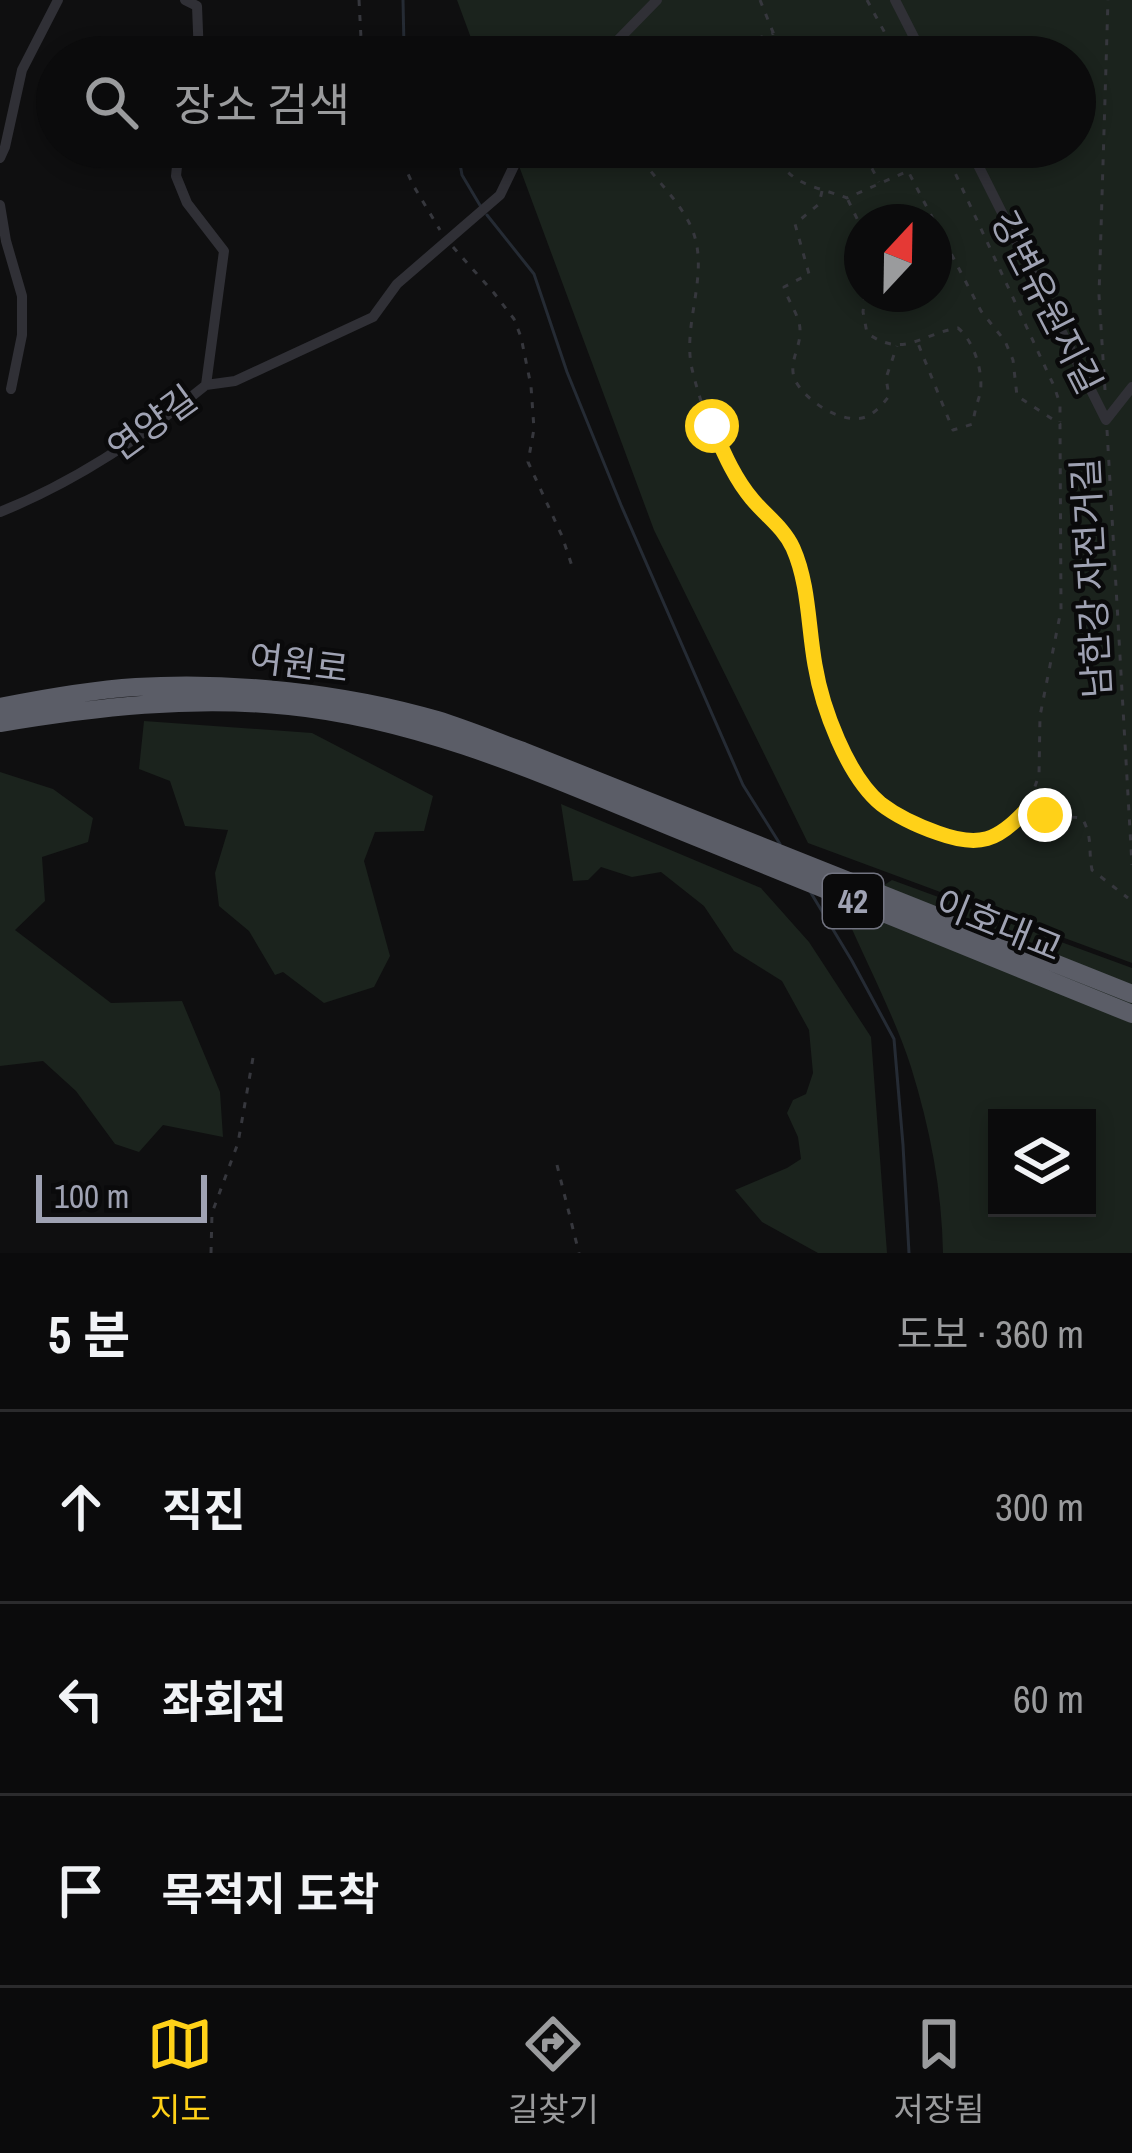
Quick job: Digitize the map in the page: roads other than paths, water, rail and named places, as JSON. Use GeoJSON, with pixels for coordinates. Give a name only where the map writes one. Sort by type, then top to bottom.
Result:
{"type":"FeatureCollection","features":[{"type":"Feature","properties":{"kind":"highway","name":"여원로"},"geometry":{"type":"LineString","coordinates":[[0,707],[137,687],[295,693],[437,720],[578,780]]}},
{"type":"Feature","properties":{"kind":"highway","name":"여원로"},"geometry":{"type":"LineString","coordinates":[[0,723],[152,703],[292,706],[432,735],[578,780]]}},
{"type":"Feature","properties":{"kind":"highway","name":"이호대교"},"geometry":{"type":"LineString","coordinates":[[578,780],[1132,994]]}},
{"type":"Feature","properties":{"kind":"highway","name":"이호대교"},"geometry":{"type":"LineString","coordinates":[[578,780],[1132,1014]]}},
{"type":"Feature","properties":{"kind":"street"},"geometry":{"type":"LineString","coordinates":[[39,36],[58,0]]}},
{"type":"Feature","properties":{"kind":"street"},"geometry":{"type":"LineString","coordinates":[[185,0],[197,6],[198,36]]}},
{"type":"Feature","properties":{"kind":"street"},"geometry":{"type":"LineString","coordinates":[[622,36],[657,0]]}},
{"type":"Feature","properties":{"kind":"street"},"geometry":{"type":"LineString","coordinates":[[895,0],[913,36]]}},
{"type":"Feature","properties":{"kind":"street"},"geometry":{"type":"LineString","coordinates":[[0,158],[22,70],[36,43]]}},
{"type":"Feature","properties":{"kind":"street","name":"연양길"},"geometry":{"type":"LineString","coordinates":[[0,512],[124,447],[206,385],[224,251],[187,203],[177,168]]}},
{"type":"Feature","properties":{"kind":"street"},"geometry":{"type":"LineString","coordinates":[[206,385],[235,381],[373,317],[397,284],[500,195],[513,168]]}},
{"type":"Feature","properties":{"kind":"street","name":"강변유원지길"},"geometry":{"type":"LineString","coordinates":[[980,168],[1106,420],[1132,387]]}},
{"type":"Feature","properties":{"kind":"street"},"geometry":{"type":"LineString","coordinates":[[0,205],[22,296],[22,335],[11,389]]}},
{"type":"Feature","properties":{"kind":"waterway"},"geometry":{"type":"LineString","coordinates":[[403,0],[404,36]]}},
{"type":"Feature","properties":{"kind":"waterway"},"geometry":{"type":"LineString","coordinates":[[461,168],[481,207]]}},
{"type":"Feature","properties":{"kind":"waterway"},"geometry":{"type":"LineString","coordinates":[[487,215],[534,274],[567,372],[621,505],[743,785],[780,844]]}},
{"type":"Feature","properties":{"kind":"waterway"},"geometry":{"type":"LineString","coordinates":[[811,893],[894,1039],[909,1253]]}}]}
